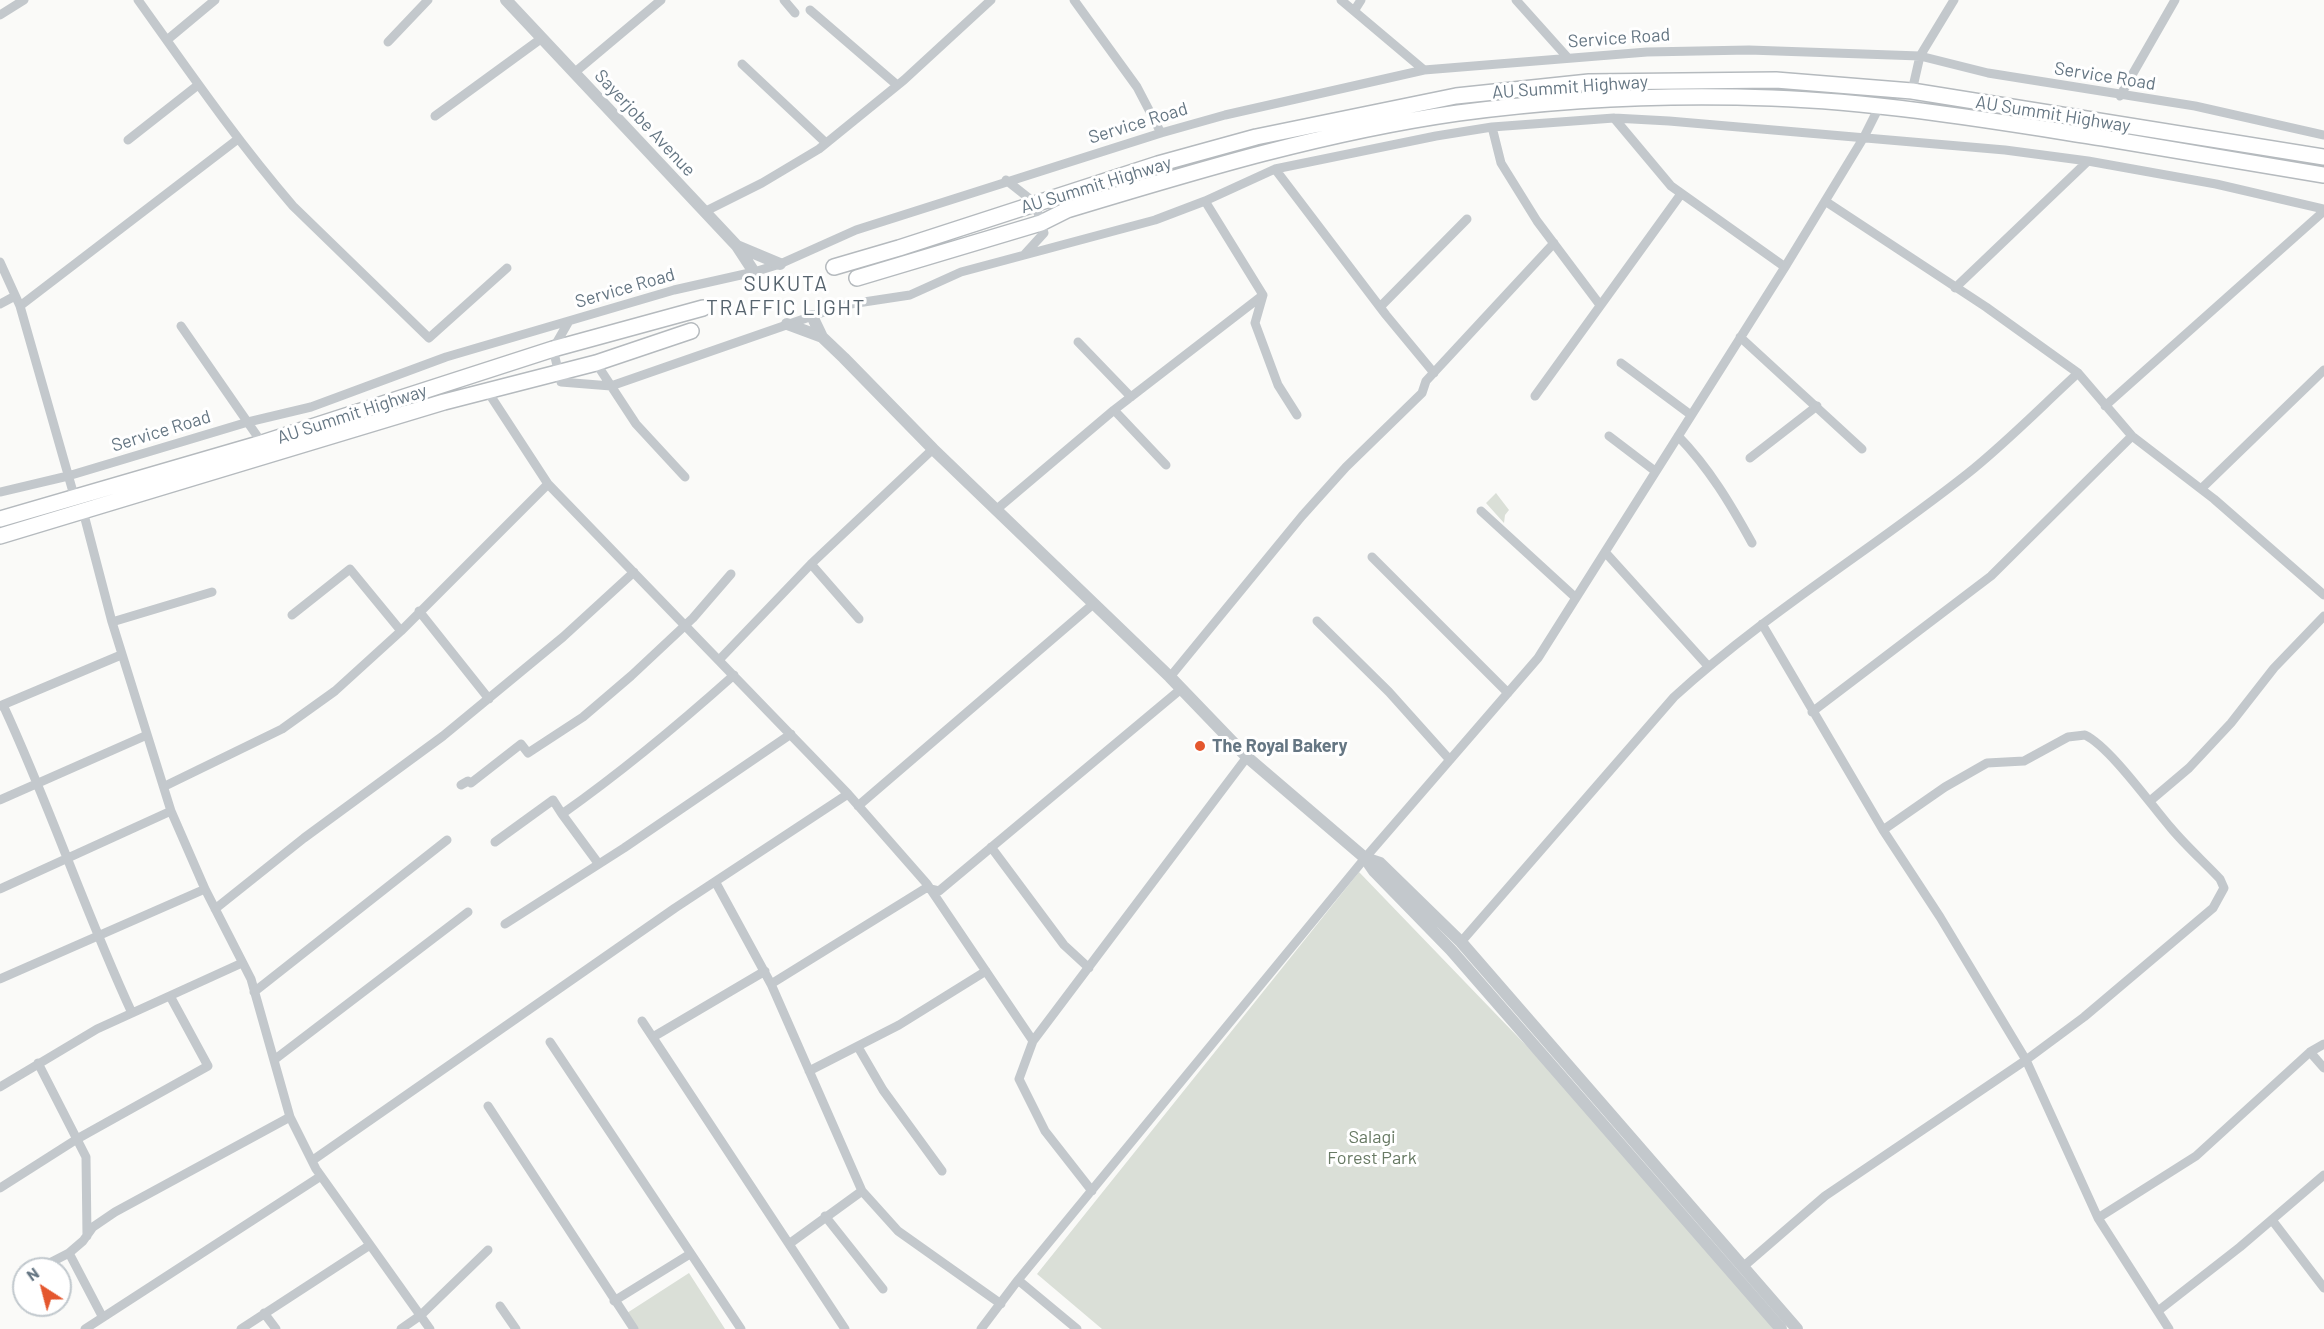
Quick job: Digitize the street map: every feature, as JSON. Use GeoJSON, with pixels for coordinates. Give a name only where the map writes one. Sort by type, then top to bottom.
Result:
{"type":"FeatureCollection","features":[{"type":"Feature","properties":{"kind":"main road","name":"AU Summit Highway"},"geometry":{"type":"LineString","coordinates":[[834,267],[1035,203],[1256,137],[1456,96],[1589,82],[1715,80],[1818,83],[1912,92],[2324,157]]}},
{"type":"Feature","properties":{"kind":"main road","name":"AU Summit Highway"},"geometry":{"type":"LineString","coordinates":[[857,278],[1041,223],[1067,210],[1268,150],[1393,123],[1461,112],[1596,99],[1718,96],[1879,106],[2016,123],[2324,175]]}},
{"type":"Feature","properties":{"kind":"main road","name":"AU Summit Highway"},"geometry":{"type":"LineString","coordinates":[[0,536],[79,505],[262,443],[553,349],[703,308]]}},
{"type":"Feature","properties":{"kind":"main road","name":"AU Summit Highway"},"geometry":{"type":"LineString","coordinates":[[0,519],[79,505],[444,402],[596,363],[691,331]]}},
{"type":"Feature","properties":{"kind":"street"},"geometry":{"type":"LineString","coordinates":[[0,15],[24,0]]}},
{"type":"Feature","properties":{"kind":"street"},"geometry":{"type":"LineString","coordinates":[[138,0],[238,139],[293,206],[429,338],[507,268]]}},
{"type":"Feature","properties":{"kind":"street"},"geometry":{"type":"LineString","coordinates":[[167,40],[215,0]]}},
{"type":"Feature","properties":{"kind":"street"},"geometry":{"type":"LineString","coordinates":[[388,42],[428,0]]}},
{"type":"Feature","properties":{"kind":"street","name":"Sayerjobe Avenue"},"geometry":{"type":"LineString","coordinates":[[506,0],[737,246],[754,273]]}},
{"type":"Feature","properties":{"kind":"street"},"geometry":{"type":"LineString","coordinates":[[574,73],[661,0]]}},
{"type":"Feature","properties":{"kind":"street"},"geometry":{"type":"LineString","coordinates":[[784,0],[795,13]]}},
{"type":"Feature","properties":{"kind":"street"},"geometry":{"type":"LineString","coordinates":[[704,212],[762,183],[825,143],[897,85],[991,0]]}},
{"type":"Feature","properties":{"kind":"street"},"geometry":{"type":"LineString","coordinates":[[1074,0],[1137,87],[1161,133]]}},
{"type":"Feature","properties":{"kind":"street"},"geometry":{"type":"LineString","coordinates":[[1341,0],[1424,70]]}},
{"type":"Feature","properties":{"kind":"street"},"geometry":{"type":"LineString","coordinates":[[1354,11],[1361,0]]}},
{"type":"Feature","properties":{"kind":"street"},"geometry":{"type":"LineString","coordinates":[[1516,0],[1568,58]]}},
{"type":"Feature","properties":{"kind":"street"},"geometry":{"type":"LineString","coordinates":[[1912,92],[1920,56],[1954,0]]}},
{"type":"Feature","properties":{"kind":"street"},"geometry":{"type":"LineString","coordinates":[[2120,96],[2175,0]]}},
{"type":"Feature","properties":{"kind":"street"},"geometry":{"type":"LineString","coordinates":[[810,10],[897,85]]}},
{"type":"Feature","properties":{"kind":"street"},"geometry":{"type":"LineString","coordinates":[[435,116],[542,38]]}},
{"type":"Feature","properties":{"kind":"street","name":"Service Road"},"geometry":{"type":"LineString","coordinates":[[0,492],[68,476],[248,422],[311,407],[446,357],[674,290],[754,273],[780,264],[856,230],[1006,180],[1161,133],[1225,115],[1424,70],[1647,52],[1749,50],[1920,56],[1988,73],[2120,96],[2195,106],[2324,135]]}},
{"type":"Feature","properties":{"kind":"street"},"geometry":{"type":"LineString","coordinates":[[742,64],[825,143]]}},
{"type":"Feature","properties":{"kind":"street"},"geometry":{"type":"LineString","coordinates":[[128,140],[198,85]]}},
{"type":"Feature","properties":{"kind":"street"},"geometry":{"type":"LineString","coordinates":[[981,1329],[1018,1280],[1365,858],[1538,658],[1826,201],[1864,137],[1879,106]]}},
{"type":"Feature","properties":{"kind":"street"},"geometry":{"type":"LineString","coordinates":[[1614,118],[1671,186],[1785,267]]}},
{"type":"Feature","properties":{"kind":"street"},"geometry":{"type":"LineString","coordinates":[[569,321],[553,349],[561,382],[611,386],[844,305],[910,295],[961,272],[1155,220],[1275,170],[1436,136],[1492,127],[1614,118],[1864,137],[2088,161],[2216,184],[2324,210]]}},
{"type":"Feature","properties":{"kind":"street"},"geometry":{"type":"LineString","coordinates":[[1492,127],[1502,163],[1554,243],[1600,305]]}},
{"type":"Feature","properties":{"kind":"street"},"geometry":{"type":"LineString","coordinates":[[20,306],[238,139]]}},
{"type":"Feature","properties":{"kind":"street"},"geometry":{"type":"LineString","coordinates":[[1955,288],[2088,161]]}},
{"type":"Feature","properties":{"kind":"street"},"geometry":{"type":"LineString","coordinates":[[1275,170],[1380,307],[1434,373]]}},
{"type":"Feature","properties":{"kind":"street"},"geometry":{"type":"LineString","coordinates":[[1006,180],[1035,203],[1044,233],[1022,256]]}},
{"type":"Feature","properties":{"kind":"street"},"geometry":{"type":"LineString","coordinates":[[1535,396],[1681,194]]}},
{"type":"Feature","properties":{"kind":"street"},"geometry":{"type":"LineString","coordinates":[[1205,201],[1263,295],[1255,323],[1278,385],[1297,415]]}},
{"type":"Feature","properties":{"kind":"street"},"geometry":{"type":"LineString","coordinates":[[1826,201],[1986,307],[2078,373],[2132,436],[2202,489],[2324,595]]}},
{"type":"Feature","properties":{"kind":"street"},"geometry":{"type":"LineString","coordinates":[[2105,406],[2324,210]]}},
{"type":"Feature","properties":{"kind":"street"},"geometry":{"type":"LineString","coordinates":[[1380,307],[1467,219]]}},
{"type":"Feature","properties":{"kind":"street"},"geometry":{"type":"LineString","coordinates":[[1170,677],[1302,516],[1346,467],[1422,393],[1426,381],[1554,243]]}},
{"type":"Feature","properties":{"kind":"street"},"geometry":{"type":"LineString","coordinates":[[737,246],[780,264]]}},
{"type":"Feature","properties":{"kind":"street"},"geometry":{"type":"LineString","coordinates":[[0,262],[20,306],[121,655],[165,786],[171,811],[254,992],[290,1116],[321,1176],[430,1329]]}},
{"type":"Feature","properties":{"kind":"street"},"geometry":{"type":"LineString","coordinates":[[997,509],[1114,410],[1263,295]]}},
{"type":"Feature","properties":{"kind":"street"},"geometry":{"type":"LineString","coordinates":[[0,304],[15,296]]}},
{"type":"Feature","properties":{"kind":"street"},"geometry":{"type":"LineString","coordinates":[[812,316],[822,337],[1092,605],[1170,677],[1247,757],[1365,858],[1374,871],[1451,950],[1781,1329]]}},
{"type":"Feature","properties":{"kind":"street"},"geometry":{"type":"LineString","coordinates":[[787,324],[822,337]]}},
{"type":"Feature","properties":{"kind":"street"},"geometry":{"type":"LineString","coordinates":[[181,326],[262,443]]}},
{"type":"Feature","properties":{"kind":"street"},"geometry":{"type":"LineString","coordinates":[[1740,336],[1862,449]]}},
{"type":"Feature","properties":{"kind":"street"},"geometry":{"type":"LineString","coordinates":[[1078,342],[1131,397]]}},
{"type":"Feature","properties":{"kind":"street"},"geometry":{"type":"LineString","coordinates":[[596,363],[636,424],[685,477]]}},
{"type":"Feature","properties":{"kind":"street"},"geometry":{"type":"LineString","coordinates":[[1621,363],[1691,415]]}},
{"type":"Feature","properties":{"kind":"street"},"geometry":{"type":"LineString","coordinates":[[2202,489],[2324,370]]}},
{"type":"Feature","properties":{"kind":"street"},"geometry":{"type":"LineString","coordinates":[[1461,942],[1674,697],[1708,666],[1762,624],[1968,474],[2078,373]]}},
{"type":"Feature","properties":{"kind":"street"},"geometry":{"type":"LineString","coordinates":[[488,392],[548,484],[848,794],[930,890],[1033,1041]]}},
{"type":"Feature","properties":{"kind":"street"},"geometry":{"type":"LineString","coordinates":[[1750,458],[1816,406]]}},
{"type":"Feature","properties":{"kind":"street"},"geometry":{"type":"LineString","coordinates":[[1114,410],[1166,465]]}},
{"type":"Feature","properties":{"kind":"street"},"geometry":{"type":"LineString","coordinates":[[1609,436],[1655,471]]}},
{"type":"Feature","properties":{"kind":"street"},"geometry":{"type":"LineString","coordinates":[[1678,436],[1703,462],[1721,488],[1752,543]]}},
{"type":"Feature","properties":{"kind":"street"},"geometry":{"type":"LineString","coordinates":[[1812,712],[1992,576],[2132,436]]}},
{"type":"Feature","properties":{"kind":"street"},"geometry":{"type":"LineString","coordinates":[[719,660],[811,564],[933,449]]}},
{"type":"Feature","properties":{"kind":"street"},"geometry":{"type":"LineString","coordinates":[[165,786],[282,729],[335,691],[401,631],[548,484]]}},
{"type":"Feature","properties":{"kind":"street"},"geometry":{"type":"LineString","coordinates":[[1481,511],[1576,598]]}},
{"type":"Feature","properties":{"kind":"street"},"geometry":{"type":"LineString","coordinates":[[1605,552],[1708,666]]}},
{"type":"Feature","properties":{"kind":"street"},"geometry":{"type":"LineString","coordinates":[[1372,557],[1508,693]]}},
{"type":"Feature","properties":{"kind":"street"},"geometry":{"type":"LineString","coordinates":[[811,564],[859,619]]}},
{"type":"Feature","properties":{"kind":"street"},"geometry":{"type":"LineString","coordinates":[[292,615],[351,569],[401,631]]}},
{"type":"Feature","properties":{"kind":"street"},"geometry":{"type":"LineString","coordinates":[[215,909],[304,838],[443,736],[563,637],[634,572]]}},
{"type":"Feature","properties":{"kind":"street"},"geometry":{"type":"LineString","coordinates":[[461,785],[468,781],[471,783],[521,744],[528,753],[583,717],[631,676],[731,574]]}},
{"type":"Feature","properties":{"kind":"street"},"geometry":{"type":"LineString","coordinates":[[112,622],[212,592]]}},
{"type":"Feature","properties":{"kind":"street"},"geometry":{"type":"LineString","coordinates":[[858,806],[1092,605]]}},
{"type":"Feature","properties":{"kind":"street"},"geometry":{"type":"LineString","coordinates":[[419,611],[489,699]]}},
{"type":"Feature","properties":{"kind":"street"},"geometry":{"type":"LineString","coordinates":[[2150,801],[2189,768],[2231,723],[2274,668],[2324,616]]}},
{"type":"Feature","properties":{"kind":"street"},"geometry":{"type":"LineString","coordinates":[[1317,621],[1389,692],[1450,760]]}},
{"type":"Feature","properties":{"kind":"street"},"geometry":{"type":"LineString","coordinates":[[1762,624],[1883,830],[1940,917],[2026,1060],[2098,1218],[2169,1329]]}},
{"type":"Feature","properties":{"kind":"street"},"geometry":{"type":"LineString","coordinates":[[121,655],[1,705],[39,783],[96,936],[132,1013]]}},
{"type":"Feature","properties":{"kind":"street"},"geometry":{"type":"LineString","coordinates":[[562,814],[660,741],[734,675]]}},
{"type":"Feature","properties":{"kind":"street"},"geometry":{"type":"LineString","coordinates":[[771,984],[926,888],[939,891],[1181,689]]}},
{"type":"Feature","properties":{"kind":"street"},"geometry":{"type":"LineString","coordinates":[[505,924],[791,734]]}},
{"type":"Feature","properties":{"kind":"street"},"geometry":{"type":"LineString","coordinates":[[1744,1266],[1825,1196],[2026,1060],[2084,1017],[2205,915],[2220,898],[2224,888],[2220,879],[2090,737],[2078,734],[2024,761],[1998,761],[1975,769],[1883,830]]}},
{"type":"Feature","properties":{"kind":"street"},"geometry":{"type":"LineString","coordinates":[[0,800],[147,735]]}},
{"type":"Feature","properties":{"kind":"street"},"geometry":{"type":"LineString","coordinates":[[1092,1191],[1045,1131],[1019,1079],[1033,1041],[1247,757]]}},
{"type":"Feature","properties":{"kind":"street"},"geometry":{"type":"LineString","coordinates":[[313,1160],[675,908],[848,794]]}},
{"type":"Feature","properties":{"kind":"street"},"geometry":{"type":"LineString","coordinates":[[495,842],[553,800],[598,863]]}},
{"type":"Feature","properties":{"kind":"street"},"geometry":{"type":"LineString","coordinates":[[0,889],[171,811]]}},
{"type":"Feature","properties":{"kind":"street"},"geometry":{"type":"LineString","coordinates":[[254,992],[447,840]]}},
{"type":"Feature","properties":{"kind":"street"},"geometry":{"type":"LineString","coordinates":[[991,847],[1064,945],[1089,968]]}},
{"type":"Feature","properties":{"kind":"street"},"geometry":{"type":"LineString","coordinates":[[1365,858],[1380,863],[1461,942],[1797,1329]]}},
{"type":"Feature","properties":{"kind":"street"},"geometry":{"type":"LineString","coordinates":[[716,883],[765,970],[862,1191],[898,1231],[1001,1304]]}},
{"type":"Feature","properties":{"kind":"street"},"geometry":{"type":"LineString","coordinates":[[0,979],[205,889]]}},
{"type":"Feature","properties":{"kind":"street"},"geometry":{"type":"LineString","coordinates":[[274,1060],[468,912]]}},
{"type":"Feature","properties":{"kind":"street"},"geometry":{"type":"LineString","coordinates":[[0,1087],[98,1029],[242,963]]}},
{"type":"Feature","properties":{"kind":"street"},"geometry":{"type":"LineString","coordinates":[[653,1037],[765,970]]}},
{"type":"Feature","properties":{"kind":"street"},"geometry":{"type":"LineString","coordinates":[[809,1071],[899,1025],[986,971]]}},
{"type":"Feature","properties":{"kind":"street"},"geometry":{"type":"LineString","coordinates":[[0,1188],[77,1139],[207,1066],[170,996]]}},
{"type":"Feature","properties":{"kind":"street"},"geometry":{"type":"LineString","coordinates":[[642,1021],[845,1329]]}},
{"type":"Feature","properties":{"kind":"street"},"geometry":{"type":"LineString","coordinates":[[550,1042],[740,1329]]}},
{"type":"Feature","properties":{"kind":"street"},"geometry":{"type":"LineString","coordinates":[[2098,1218],[2196,1156],[2310,1052],[2324,1044]]}},
{"type":"Feature","properties":{"kind":"street"},"geometry":{"type":"LineString","coordinates":[[858,1047],[883,1090],[942,1172]]}},
{"type":"Feature","properties":{"kind":"street"},"geometry":{"type":"LineString","coordinates":[[2310,1052],[2324,1068]]}},
{"type":"Feature","properties":{"kind":"street"},"geometry":{"type":"LineString","coordinates":[[38,1063],[86,1156],[87,1236]]}},
{"type":"Feature","properties":{"kind":"street"},"geometry":{"type":"LineString","coordinates":[[488,1106],[634,1329]]}},
{"type":"Feature","properties":{"kind":"street"},"geometry":{"type":"LineString","coordinates":[[62,1257],[87,1236],[93,1227],[115,1212],[290,1116]]}},
{"type":"Feature","properties":{"kind":"street"},"geometry":{"type":"LineString","coordinates":[[2157,1311],[2272,1220],[2324,1175]]}},
{"type":"Feature","properties":{"kind":"street"},"geometry":{"type":"LineString","coordinates":[[86,1329],[102,1316],[321,1176]]}},
{"type":"Feature","properties":{"kind":"street"},"geometry":{"type":"LineString","coordinates":[[789,1244],[862,1191]]}},
{"type":"Feature","properties":{"kind":"street"},"geometry":{"type":"LineString","coordinates":[[825,1216],[883,1289]]}},
{"type":"Feature","properties":{"kind":"street"},"geometry":{"type":"LineString","coordinates":[[2272,1220],[2324,1288]]}},
{"type":"Feature","properties":{"kind":"street"},"geometry":{"type":"LineString","coordinates":[[241,1329],[370,1245]]}},
{"type":"Feature","properties":{"kind":"street"},"geometry":{"type":"LineString","coordinates":[[401,1329],[421,1315],[488,1250]]}},
{"type":"Feature","properties":{"kind":"street"},"geometry":{"type":"LineString","coordinates":[[69,1253],[102,1316]]}},
{"type":"Feature","properties":{"kind":"street"},"geometry":{"type":"LineString","coordinates":[[614,1301],[690,1254]]}},
{"type":"Feature","properties":{"kind":"street"},"geometry":{"type":"LineString","coordinates":[[1018,1280],[1077,1329]]}},
{"type":"Feature","properties":{"kind":"street"},"geometry":{"type":"LineString","coordinates":[[500,1306],[516,1329]]}},
{"type":"Feature","properties":{"kind":"street"},"geometry":{"type":"LineString","coordinates":[[264,1313],[276,1329]]}},
{"type":"Feature","properties":{"kind":"green space"},"geometry":{"type":"Polygon","coordinates":[[[1496,493],[1509,510],[1505,515],[1504,523],[1486,503],[1496,493]]]}},
{"type":"Feature","properties":{"kind":"green space","name":"Salagi Forest Park"},"geometry":{"type":"Polygon","coordinates":[[[1359,872],[1571,1092],[1779,1329],[1102,1329],[1037,1274],[1359,872]]]}},
{"type":"Feature","properties":{"kind":"green space"},"geometry":{"type":"Polygon","coordinates":[[[689,1273],[725,1329],[637,1329],[627,1313],[689,1273]]]}},
{"type":"Feature","properties":{"kind":"place","name":"The Royal Bakery"},"geometry":{"type":"Point","coordinates":[1200,746]}},
{"type":"Feature","properties":{"kind":"district","name":"SUKUTA TRAFFIC LIGHT"},"geometry":{"type":"Point","coordinates":[786,296]}}]}
